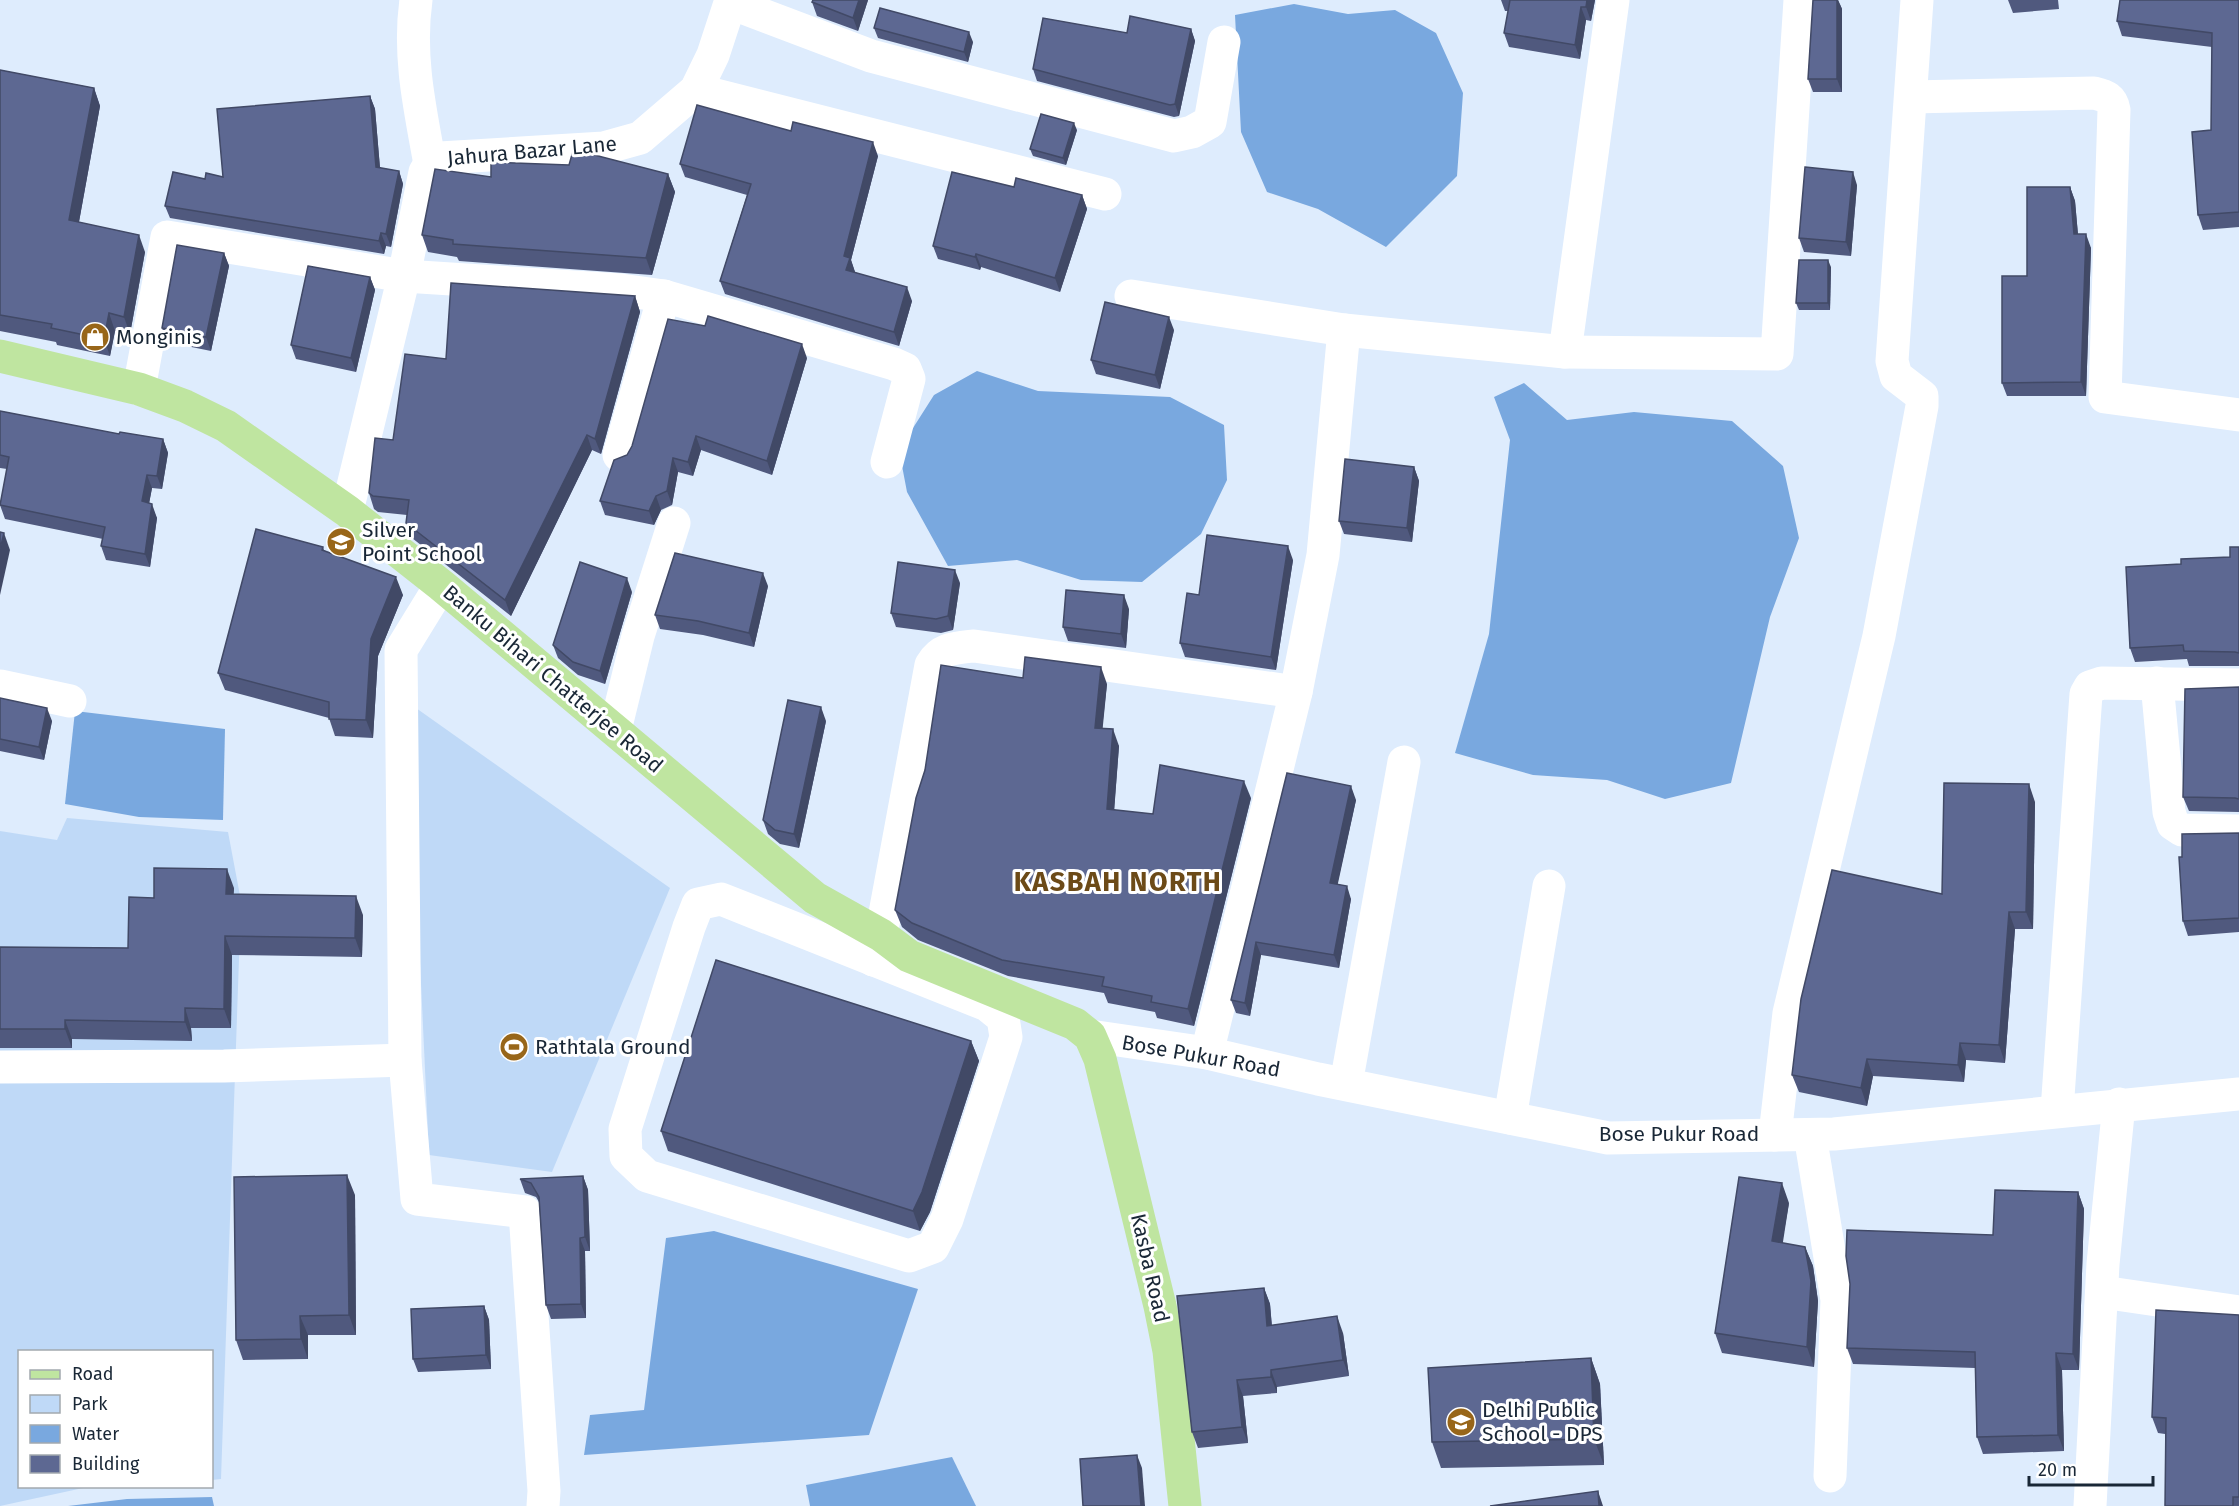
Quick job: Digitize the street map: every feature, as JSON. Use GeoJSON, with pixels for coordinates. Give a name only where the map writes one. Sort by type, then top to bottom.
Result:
{"type":"FeatureCollection","features":[{"type":"Feature","properties":{"kind":"main road","name":"Banku Bihari Chatterjee Road"},"geometry":{"type":"LineString","coordinates":[[0,356],[139,389],[185,406],[226,426],[347,511],[441,585],[815,898],[877,947],[909,956],[1075,1024],[1090,1036]]}},
{"type":"Feature","properties":{"kind":"main road","name":"Kasba Road"},"geometry":{"type":"LineString","coordinates":[[1090,1036],[1100,1059],[1160,1306],[1169,1351],[1185,1506]]}},
{"type":"Feature","properties":{"kind":"street"},"geometry":{"type":"LineString","coordinates":[[416,0],[413,21],[414,76],[430,164]]}},
{"type":"Feature","properties":{"kind":"street"},"geometry":{"type":"LineString","coordinates":[[1565,352],[1613,0]]}},
{"type":"Feature","properties":{"kind":"street"},"geometry":{"type":"LineString","coordinates":[[1131,296],[1344,330],[1565,352],[1777,354],[1800,0]]}},
{"type":"Feature","properties":{"kind":"street"},"geometry":{"type":"LineString","coordinates":[[1775,1135],[1789,1013],[1879,636],[1922,406],[1922,396],[1896,376],[1892,361],[1917,0]]}},
{"type":"Feature","properties":{"kind":"street"},"geometry":{"type":"LineString","coordinates":[[731,1],[871,56],[1174,136],[1192,132],[1210,122],[1224,42]]}},
{"type":"Feature","properties":{"kind":"street","name":"Jahura Bazar Lane"},"geometry":{"type":"LineString","coordinates":[[347,511],[404,276],[424,172],[430,164],[440,158],[622,144],[640,138],[696,90],[713,55],[731,1]]}},
{"type":"Feature","properties":{"kind":"street"},"geometry":{"type":"LineString","coordinates":[[696,90],[1106,194]]}},
{"type":"Feature","properties":{"kind":"street"},"geometry":{"type":"LineString","coordinates":[[1912,97],[2094,93],[2106,96],[2113,101],[2105,397],[2239,415]]}},
{"type":"Feature","properties":{"kind":"street"},"geometry":{"type":"LineString","coordinates":[[139,389],[167,237],[404,276],[621,290],[664,296],[905,369],[909,380],[887,462]]}},
{"type":"Feature","properties":{"kind":"street"},"geometry":{"type":"LineString","coordinates":[[620,455],[664,296]]}},
{"type":"Feature","properties":{"kind":"street"},"geometry":{"type":"LineString","coordinates":[[1207,1053],[1296,692],[1323,555],[1344,330]]}},
{"type":"Feature","properties":{"kind":"street"},"geometry":{"type":"LineString","coordinates":[[615,730],[638,636],[674,523]]}},
{"type":"Feature","properties":{"kind":"street"},"geometry":{"type":"LineString","coordinates":[[441,585],[401,650],[405,1060],[417,1199],[525,1212],[544,1491],[543,1506]]}},
{"type":"Feature","properties":{"kind":"street"},"geometry":{"type":"LineString","coordinates":[[877,947],[931,665],[937,655],[951,648],[974,646],[1296,692]]}},
{"type":"Feature","properties":{"kind":"street"},"geometry":{"type":"LineString","coordinates":[[2057,1111],[2086,694],[2090,687],[2102,683],[2239,685]]}},
{"type":"Feature","properties":{"kind":"street"},"geometry":{"type":"LineString","coordinates":[[2157,683],[2169,812],[2173,824],[2182,830],[2239,831]]}},
{"type":"Feature","properties":{"kind":"street"},"geometry":{"type":"LineString","coordinates":[[0,686],[70,701]]}},
{"type":"Feature","properties":{"kind":"street"},"geometry":{"type":"LineString","coordinates":[[1346,1084],[1404,762]]}},
{"type":"Feature","properties":{"kind":"street"},"geometry":{"type":"LineString","coordinates":[[1510,1118],[1549,886]]}},
{"type":"Feature","properties":{"kind":"street"},"geometry":{"type":"LineString","coordinates":[[721,899],[877,947],[987,1005],[1003,1018],[1006,1037],[947,1219],[933,1247],[909,1256],[647,1176],[627,1156],[625,1129],[698,904],[721,899]]}},
{"type":"Feature","properties":{"kind":"street","name":"Bose Pukur Road"},"geometry":{"type":"LineString","coordinates":[[1090,1036],[1207,1053],[1608,1138],[1810,1135],[2239,1094]]}},
{"type":"Feature","properties":{"kind":"street"},"geometry":{"type":"LineString","coordinates":[[0,1067],[224,1066],[405,1060]]}},
{"type":"Feature","properties":{"kind":"street"},"geometry":{"type":"LineString","coordinates":[[2090,1506],[2102,1292],[2119,1104]]}},
{"type":"Feature","properties":{"kind":"street"},"geometry":{"type":"LineString","coordinates":[[1810,1135],[1837,1300],[1830,1476]]}},
{"type":"Feature","properties":{"kind":"street"},"geometry":{"type":"LineString","coordinates":[[2102,1292],[2239,1312]]}},
{"type":"Feature","properties":{"kind":"green space","name":"Rathtala Ground"},"geometry":{"type":"Polygon","coordinates":[[[416,708],[670,888],[552,1172],[429,1155],[419,940],[416,708]]]}},
{"type":"Feature","properties":{"kind":"green space"},"geometry":{"type":"Polygon","coordinates":[[[67,818],[228,832],[241,901],[221,1479],[213,1480],[213,1350],[18,1350],[18,1488],[83,1488],[0,1506],[0,831],[57,840],[67,818]]]}},
{"type":"Feature","properties":{"kind":"water"},"geometry":{"type":"Polygon","coordinates":[[[1294,4],[1348,14],[1395,10],[1436,33],[1463,93],[1457,176],[1386,247],[1318,209],[1267,192],[1241,132],[1235,15],[1294,4]]]}},
{"type":"Feature","properties":{"kind":"water"},"geometry":{"type":"Polygon","coordinates":[[[977,371],[1038,391],[1170,397],[1224,425],[1227,480],[1201,534],[1142,582],[1081,580],[1017,560],[948,566],[907,492],[899,450],[934,395],[977,371]]]}},
{"type":"Feature","properties":{"kind":"water"},"geometry":{"type":"Polygon","coordinates":[[[1524,383],[1567,420],[1634,412],[1732,421],[1783,466],[1799,538],[1770,617],[1731,783],[1665,799],[1607,780],[1533,775],[1455,753],[1489,634],[1510,440],[1494,397],[1524,383]]]}},
{"type":"Feature","properties":{"kind":"water"},"geometry":{"type":"Polygon","coordinates":[[[75,711],[225,729],[223,820],[139,817],[65,804],[75,711]]]}},
{"type":"Feature","properties":{"kind":"water"},"geometry":{"type":"Polygon","coordinates":[[[714,1231],[918,1289],[869,1435],[584,1455],[590,1415],[644,1410],[666,1238],[714,1231]]]}},
{"type":"Feature","properties":{"kind":"water"},"geometry":{"type":"Polygon","coordinates":[[[952,1457],[976,1506],[810,1506],[806,1485],[952,1457]]]}},
{"type":"Feature","properties":{"kind":"water"},"geometry":{"type":"Polygon","coordinates":[[[212,1497],[214,1506],[68,1506],[127,1499],[212,1497]]]}},
{"type":"Feature","properties":{"kind":"building"},"geometry":{"type":"Polygon","coordinates":[[[813,0],[859,0],[853,18],[812,2],[813,0]]]}},
{"type":"Feature","properties":{"kind":"building"},"geometry":{"type":"Polygon","coordinates":[[[1510,0],[1587,0],[1586,7],[1581,7],[1575,45],[1504,33],[1510,0]]]}},
{"type":"Feature","properties":{"kind":"building"},"geometry":{"type":"Polygon","coordinates":[[[1813,0],[1837,0],[1837,79],[1808,79],[1813,0]]]}},
{"type":"Feature","properties":{"kind":"building"},"geometry":{"type":"Polygon","coordinates":[[[2120,0],[2239,0],[2239,212],[2198,215],[2192,132],[2211,130],[2212,33],[2117,21],[2120,0]]]}},
{"type":"Feature","properties":{"kind":"building"},"geometry":{"type":"Polygon","coordinates":[[[880,8],[969,32],[964,52],[874,28],[880,8]]]}},
{"type":"Feature","properties":{"kind":"building"},"geometry":{"type":"Polygon","coordinates":[[[1130,16],[1191,29],[1175,104],[1170,105],[1033,69],[1043,18],[1127,33],[1130,16]]]}},
{"type":"Feature","properties":{"kind":"building"},"geometry":{"type":"Polygon","coordinates":[[[0,70],[94,88],[69,220],[139,235],[124,317],[109,313],[104,339],[51,328],[52,324],[0,315],[0,70]]]}},
{"type":"Feature","properties":{"kind":"building"},"geometry":{"type":"Polygon","coordinates":[[[370,96],[376,167],[399,171],[386,234],[381,233],[379,241],[165,206],[173,172],[205,179],[206,173],[223,177],[217,109],[370,96]]]}},
{"type":"Feature","properties":{"kind":"building"},"geometry":{"type":"Polygon","coordinates":[[[697,105],[791,131],[793,122],[873,142],[844,256],[850,258],[846,270],[907,287],[894,332],[720,281],[751,184],[680,164],[697,105]]]}},
{"type":"Feature","properties":{"kind":"building"},"geometry":{"type":"Polygon","coordinates":[[[1041,114],[1074,123],[1063,158],[1030,149],[1041,114]]]}},
{"type":"Feature","properties":{"kind":"building"},"geometry":{"type":"Polygon","coordinates":[[[573,151],[668,174],[646,258],[453,244],[453,240],[422,235],[435,169],[491,177],[491,162],[569,165],[573,151]]]}},
{"type":"Feature","properties":{"kind":"building"},"geometry":{"type":"Polygon","coordinates":[[[1805,167],[1853,172],[1846,242],[1799,238],[1805,167]]]}},
{"type":"Feature","properties":{"kind":"building"},"geometry":{"type":"Polygon","coordinates":[[[952,172],[1014,187],[1016,178],[1082,195],[1055,278],[976,254],[975,257],[933,246],[952,172]]]}},
{"type":"Feature","properties":{"kind":"building"},"geometry":{"type":"Polygon","coordinates":[[[2027,187],[2070,187],[2074,234],[2086,234],[2081,382],[2002,383],[2002,276],[2027,276],[2027,187]]]}},
{"type":"Feature","properties":{"kind":"building"},"geometry":{"type":"Polygon","coordinates":[[[177,245],[224,253],[206,337],[162,328],[177,245]]]}},
{"type":"Feature","properties":{"kind":"building"},"geometry":{"type":"Polygon","coordinates":[[[1799,260],[1828,260],[1828,303],[1796,303],[1799,260]]]}},
{"type":"Feature","properties":{"kind":"building"},"geometry":{"type":"Polygon","coordinates":[[[308,266],[370,277],[351,358],[291,345],[308,266]]]}},
{"type":"Feature","properties":{"kind":"building"},"geometry":{"type":"Polygon","coordinates":[[[451,283],[635,296],[595,439],[587,435],[505,600],[406,523],[409,500],[373,496],[369,493],[375,438],[393,440],[405,354],[446,359],[451,283]]]}},
{"type":"Feature","properties":{"kind":"building"},"geometry":{"type":"Polygon","coordinates":[[[1105,302],[1169,317],[1155,375],[1091,360],[1105,302]]]}},
{"type":"Feature","properties":{"kind":"building"},"geometry":{"type":"Polygon","coordinates":[[[708,316],[802,344],[767,461],[696,436],[688,462],[673,458],[667,491],[656,496],[649,511],[600,501],[614,460],[627,455],[632,446],[668,319],[705,326],[708,316]]]}},
{"type":"Feature","properties":{"kind":"building"},"geometry":{"type":"Polygon","coordinates":[[[0,411],[119,434],[120,432],[163,439],[157,476],[147,475],[142,501],[152,504],[145,554],[101,546],[105,527],[0,505],[9,457],[0,455],[0,411]]]}},
{"type":"Feature","properties":{"kind":"building"},"geometry":{"type":"Polygon","coordinates":[[[1345,459],[1414,467],[1407,528],[1339,521],[1345,459]]]}},
{"type":"Feature","properties":{"kind":"building"},"geometry":{"type":"Polygon","coordinates":[[[256,529],[323,547],[322,550],[396,577],[371,639],[366,720],[329,719],[329,702],[218,673],[256,529]]]}},
{"type":"Feature","properties":{"kind":"building"},"geometry":{"type":"Polygon","coordinates":[[[0,532],[4,533],[0,549],[0,532]]]}},
{"type":"Feature","properties":{"kind":"building"},"geometry":{"type":"Polygon","coordinates":[[[1207,535],[1288,546],[1271,657],[1180,643],[1187,593],[1199,595],[1207,535]]]}},
{"type":"Feature","properties":{"kind":"building"},"geometry":{"type":"Polygon","coordinates":[[[2230,547],[2239,547],[2239,653],[2184,651],[2183,645],[2130,648],[2126,567],[2181,564],[2181,559],[2230,557],[2230,547]]]}},
{"type":"Feature","properties":{"kind":"building"},"geometry":{"type":"Polygon","coordinates":[[[675,553],[763,573],[749,633],[698,621],[655,615],[675,553]]]}},
{"type":"Feature","properties":{"kind":"building"},"geometry":{"type":"Polygon","coordinates":[[[580,562],[627,578],[600,671],[573,662],[553,645],[580,562]]]}},
{"type":"Feature","properties":{"kind":"building"},"geometry":{"type":"Polygon","coordinates":[[[898,562],[955,570],[948,616],[936,619],[891,613],[898,562]]]}},
{"type":"Feature","properties":{"kind":"building"},"geometry":{"type":"Polygon","coordinates":[[[1066,590],[1124,595],[1121,634],[1063,627],[1066,590]]]}},
{"type":"Feature","properties":{"kind":"building"},"geometry":{"type":"Polygon","coordinates":[[[1025,657],[1101,667],[1095,728],[1113,729],[1107,809],[1153,814],[1160,765],[1244,781],[1188,1009],[1151,1002],[1152,996],[1102,986],[1104,977],[1002,960],[912,923],[895,910],[916,798],[925,770],[941,665],[1023,678],[1025,657]]]}},
{"type":"Feature","properties":{"kind":"building"},"geometry":{"type":"Polygon","coordinates":[[[2239,687],[2239,799],[2183,797],[2185,689],[2239,687]]]}},
{"type":"Feature","properties":{"kind":"building"},"geometry":{"type":"Polygon","coordinates":[[[0,698],[47,708],[39,747],[0,739],[0,698]]]}},
{"type":"Feature","properties":{"kind":"building"},"geometry":{"type":"Polygon","coordinates":[[[788,700],[821,707],[794,834],[775,830],[763,820],[788,700]]]}},
{"type":"Feature","properties":{"kind":"building"},"geometry":{"type":"Polygon","coordinates":[[[1287,773],[1351,786],[1330,883],[1347,886],[1334,955],[1256,942],[1245,1003],[1231,1000],[1287,773]]]}},
{"type":"Feature","properties":{"kind":"building"},"geometry":{"type":"Polygon","coordinates":[[[1944,783],[2029,784],[2026,912],[2009,912],[1999,1045],[1960,1043],[1958,1065],[1867,1059],[1861,1088],[1792,1075],[1801,999],[1832,870],[1942,894],[1944,783]]]}},
{"type":"Feature","properties":{"kind":"building"},"geometry":{"type":"Polygon","coordinates":[[[2239,833],[2239,918],[2183,921],[2179,857],[2182,857],[2182,834],[2239,833]]]}},
{"type":"Feature","properties":{"kind":"building"},"geometry":{"type":"Polygon","coordinates":[[[154,868],[227,869],[226,894],[356,896],[355,938],[225,936],[224,1009],[185,1008],[185,1022],[65,1020],[65,1029],[0,1029],[0,947],[128,948],[129,897],[154,898],[154,868]]]}},
{"type":"Feature","properties":{"kind":"building"},"geometry":{"type":"Polygon","coordinates":[[[716,960],[971,1041],[922,1192],[913,1211],[661,1131],[716,960]]]}},
{"type":"Feature","properties":{"kind":"building"},"geometry":{"type":"Polygon","coordinates":[[[347,1175],[349,1315],[300,1316],[301,1339],[236,1340],[234,1177],[347,1175]]]}},
{"type":"Feature","properties":{"kind":"building"},"geometry":{"type":"Polygon","coordinates":[[[583,1176],[585,1237],[580,1238],[581,1304],[546,1305],[539,1197],[531,1183],[520,1179],[583,1176]]]}},
{"type":"Feature","properties":{"kind":"building"},"geometry":{"type":"Polygon","coordinates":[[[1739,1177],[1782,1183],[1772,1241],[1805,1247],[1811,1281],[1807,1347],[1715,1333],[1739,1177]]]}},
{"type":"Feature","properties":{"kind":"building"},"geometry":{"type":"Polygon","coordinates":[[[1995,1190],[2078,1192],[2073,1354],[2056,1353],[2058,1435],[1977,1437],[1975,1352],[1847,1348],[1850,1284],[1846,1256],[1847,1230],[1993,1235],[1995,1190]]]}},
{"type":"Feature","properties":{"kind":"building"},"geometry":{"type":"Polygon","coordinates":[[[1264,1288],[1267,1326],[1337,1316],[1343,1360],[1271,1370],[1271,1377],[1237,1380],[1242,1427],[1192,1432],[1177,1296],[1264,1288]]]}},
{"type":"Feature","properties":{"kind":"building"},"geometry":{"type":"Polygon","coordinates":[[[484,1306],[486,1355],[413,1359],[411,1309],[484,1306]]]}},
{"type":"Feature","properties":{"kind":"building"},"geometry":{"type":"Polygon","coordinates":[[[2156,1310],[2239,1315],[2239,1497],[2233,1497],[2233,1506],[2165,1506],[2166,1418],[2152,1417],[2156,1310]]]}},
{"type":"Feature","properties":{"kind":"building"},"geometry":{"type":"Polygon","coordinates":[[[1591,1358],[1594,1439],[1432,1442],[1428,1368],[1591,1358]]]}},
{"type":"Feature","properties":{"kind":"building"},"geometry":{"type":"Polygon","coordinates":[[[1137,1455],[1141,1506],[1083,1506],[1080,1459],[1137,1455]]]}},
{"type":"Feature","properties":{"kind":"building"},"geometry":{"type":"Polygon","coordinates":[[[1598,1491],[1599,1506],[1490,1506],[1598,1491]]]}},
{"type":"Feature","properties":{"kind":"place","name":"Monginis"},"geometry":{"type":"Point","coordinates":[95,337]}},
{"type":"Feature","properties":{"kind":"place","name":"Silver Point School"},"geometry":{"type":"Point","coordinates":[341,542]}},
{"type":"Feature","properties":{"kind":"place","name":"Rathtala Ground"},"geometry":{"type":"Point","coordinates":[514,1047]}},
{"type":"Feature","properties":{"kind":"place","name":"Delhi Public School - DPS"},"geometry":{"type":"Point","coordinates":[1461,1422]}},
{"type":"Feature","properties":{"kind":"district","name":"KASBAH NORTH"},"geometry":{"type":"Point","coordinates":[1118,882]}}]}
